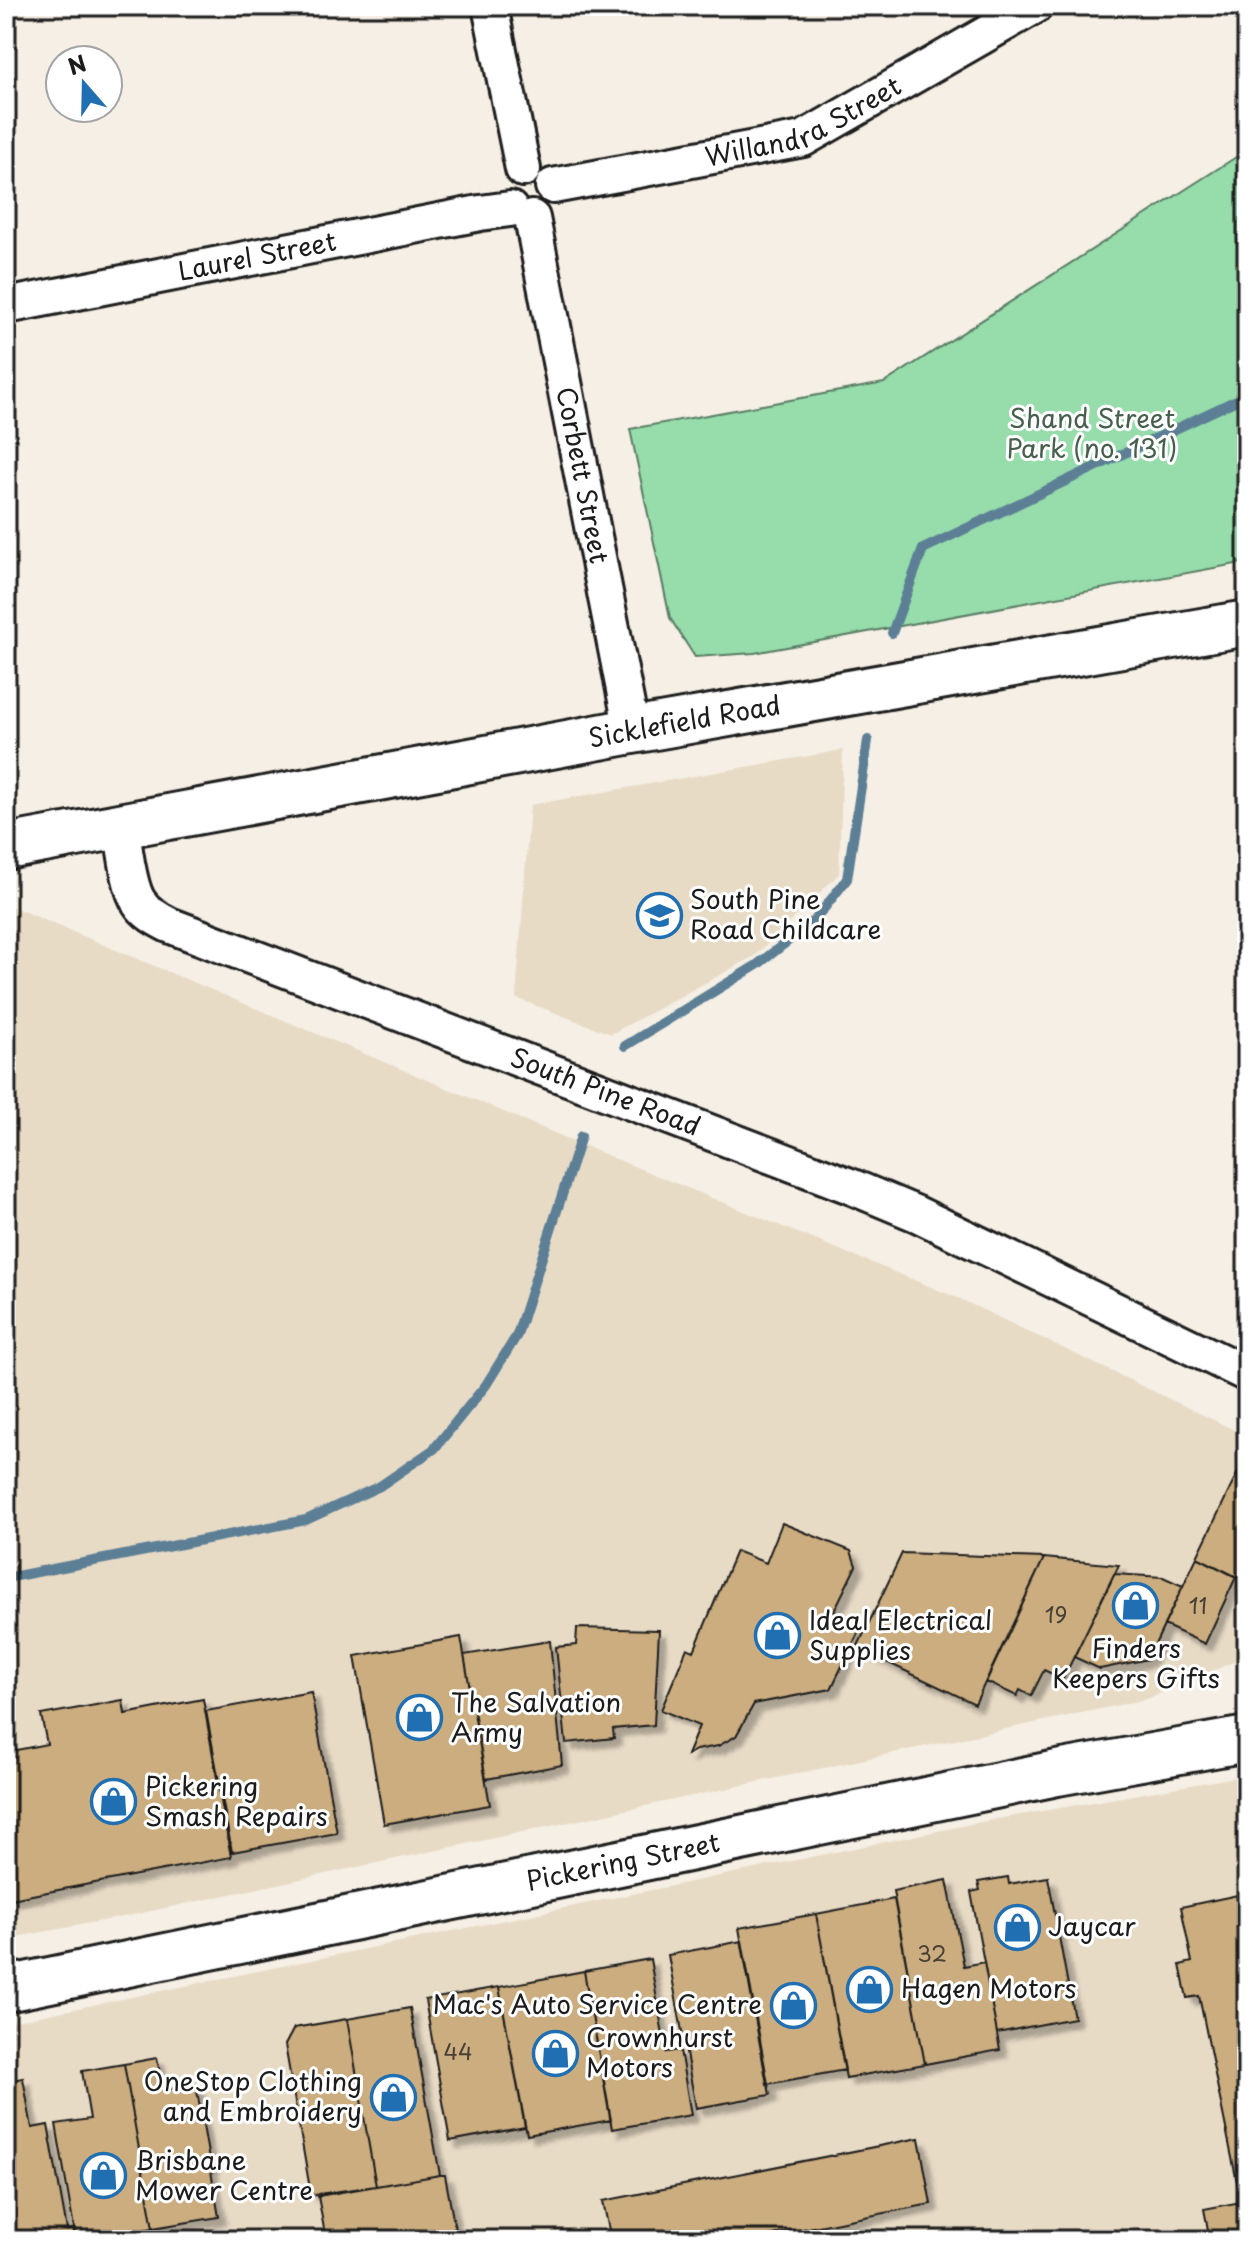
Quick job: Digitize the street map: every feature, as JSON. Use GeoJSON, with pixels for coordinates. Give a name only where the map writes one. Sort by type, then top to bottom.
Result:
{"type":"FeatureCollection","features":[{"type":"Feature","properties":{"kind":"main road","name":"Sicklefield Road"},"geometry":{"type":"LineString","coordinates":[[121,826],[632,731],[1247,623]]}},
{"type":"Feature","properties":{"kind":"main road"},"geometry":{"type":"LineString","coordinates":[[6,847],[121,826]]}},
{"type":"Feature","properties":{"kind":"main road","name":"Pickering Street"},"geometry":{"type":"LineString","coordinates":[[6,1989],[1245,1737]]}},
{"type":"Feature","properties":{"kind":"street"},"geometry":{"type":"LineString","coordinates":[[490,6],[523,169]]}},
{"type":"Feature","properties":{"kind":"street","name":"Willandra Street"},"geometry":{"type":"LineString","coordinates":[[553,186],[803,139],[1035,6]]}},
{"type":"Feature","properties":{"kind":"street"},"geometry":{"type":"LineString","coordinates":[[523,169],[544,173],[553,186],[553,200],[545,213],[521,213],[504,195],[509,179],[523,169]]}},
{"type":"Feature","properties":{"kind":"street","name":"Laurel Street"},"geometry":{"type":"LineString","coordinates":[[6,306],[480,213],[521,213]]}},
{"type":"Feature","properties":{"kind":"street","name":"Corbett Street"},"geometry":{"type":"LineString","coordinates":[[521,213],[632,731]]}},
{"type":"Feature","properties":{"kind":"street","name":"South Pine Road"},"geometry":{"type":"LineString","coordinates":[[121,826],[135,894],[154,917],[169,925],[850,1186],[917,1214],[1247,1374]]}},
{"type":"Feature","properties":{"kind":"shaded area","name":"South Pine Road Childcare"},"geometry":{"type":"Polygon","coordinates":[[[843,750],[839,874],[755,956],[611,1034],[516,998],[530,805],[843,750]]]}},
{"type":"Feature","properties":{"kind":"shaded area"},"geometry":{"type":"Polygon","coordinates":[[[6,904],[958,1298],[1247,1436],[1247,1656],[1147,1699],[128,1916],[6,1939],[6,904]]]}},
{"type":"Feature","properties":{"kind":"shaded area"},"geometry":{"type":"Polygon","coordinates":[[[1247,1775],[1247,2240],[6,2240],[6,2023],[986,1821],[1247,1775]]]}},
{"type":"Feature","properties":{"kind":"green space","name":"Shand Street Park (no. 131)"},"geometry":{"type":"Polygon","coordinates":[[[1247,150],[1247,562],[754,653],[695,657],[670,618],[630,429],[884,383],[1247,150]]]}},
{"type":"Feature","properties":{"kind":"building"},"geometry":{"type":"Polygon","coordinates":[[[1241,1466],[1247,1469],[1247,1582],[1197,1557],[1241,1466]]]}},
{"type":"Feature","properties":{"kind":"building","name":"Ideal Electrical Supplies"},"geometry":{"type":"Polygon","coordinates":[[[782,1523],[851,1551],[856,1566],[834,1611],[862,1625],[831,1689],[754,1704],[736,1736],[718,1746],[687,1755],[699,1726],[661,1710],[687,1648],[694,1651],[736,1551],[766,1563],[782,1523]]]}},
{"type":"Feature","properties":{"kind":"building"},"geometry":{"type":"Polygon","coordinates":[[[902,1553],[1044,1558],[975,1704],[857,1648],[902,1553]]]}},
{"type":"Feature","properties":{"kind":"building"},"geometry":{"type":"Polygon","coordinates":[[[1197,1557],[1236,1577],[1205,1644],[1164,1625],[1197,1557]]]}},
{"type":"Feature","properties":{"kind":"building"},"geometry":{"type":"Polygon","coordinates":[[[1044,1558],[1119,1565],[1063,1679],[1044,1670],[1031,1696],[1020,1690],[1017,1696],[986,1682],[1044,1558]]]}},
{"type":"Feature","properties":{"kind":"building","name":"Finders Keepers Gifts"},"geometry":{"type":"Polygon","coordinates":[[[1114,1574],[1163,1577],[1183,1586],[1148,1659],[1100,1669],[1074,1657],[1114,1574]]]}},
{"type":"Feature","properties":{"kind":"building"},"geometry":{"type":"Polygon","coordinates":[[[577,1628],[659,1630],[654,1725],[613,1729],[614,1738],[566,1743],[556,1647],[576,1645],[577,1628]]]}},
{"type":"Feature","properties":{"kind":"building","name":"The Salvation Army"},"geometry":{"type":"Polygon","coordinates":[[[461,1637],[490,1805],[384,1824],[355,1656],[461,1637]]]}},
{"type":"Feature","properties":{"kind":"building"},"geometry":{"type":"Polygon","coordinates":[[[550,1641],[562,1765],[486,1779],[464,1655],[550,1641]]]}},
{"type":"Feature","properties":{"kind":"building"},"geometry":{"type":"Polygon","coordinates":[[[311,1692],[337,1833],[232,1852],[206,1711],[311,1692]]]}},
{"type":"Feature","properties":{"kind":"building","name":"Pickering Smash Repairs"},"geometry":{"type":"Polygon","coordinates":[[[203,1699],[231,1857],[6,1900],[6,1752],[47,1744],[41,1715],[123,1700],[125,1714],[203,1699]]]}},
{"type":"Feature","properties":{"kind":"building","name":"Jaycar"},"geometry":{"type":"Polygon","coordinates":[[[1008,1877],[1009,1884],[1048,1877],[1074,2018],[997,2033],[971,1892],[980,1890],[978,1882],[1008,1877]]]}},
{"type":"Feature","properties":{"kind":"building"},"geometry":{"type":"Polygon","coordinates":[[[947,1880],[964,1966],[984,1962],[1000,2050],[925,2064],[893,1891],[947,1880]]]}},
{"type":"Feature","properties":{"kind":"building"},"geometry":{"type":"Polygon","coordinates":[[[1247,1893],[1247,2240],[1210,2240],[1204,2209],[1241,2202],[1199,1996],[1187,1998],[1180,1965],[1192,1962],[1181,1907],[1247,1893]]]}},
{"type":"Feature","properties":{"kind":"building","name":"Hagen Motors"},"geometry":{"type":"Polygon","coordinates":[[[894,1899],[925,2064],[846,2078],[816,1914],[894,1899]]]}},
{"type":"Feature","properties":{"kind":"building","name":"Mac's Auto Service Centre"},"geometry":{"type":"Polygon","coordinates":[[[816,1914],[845,2070],[767,2084],[739,1928],[816,1914]]]}},
{"type":"Feature","properties":{"kind":"building"},"geometry":{"type":"Polygon","coordinates":[[[742,1941],[770,2095],[696,2108],[668,1955],[742,1941]]]}},
{"type":"Feature","properties":{"kind":"building"},"geometry":{"type":"Polygon","coordinates":[[[650,1959],[666,2052],[680,2050],[691,2115],[612,2129],[584,1971],[650,1959]]]}},
{"type":"Feature","properties":{"kind":"building","name":"Crownhurst Motors"},"geometry":{"type":"Polygon","coordinates":[[[584,1971],[611,2120],[527,2135],[499,1987],[584,1971]]]}},
{"type":"Feature","properties":{"kind":"building"},"geometry":{"type":"Polygon","coordinates":[[[499,1987],[525,2127],[450,2141],[425,2000],[499,1987]]]}},
{"type":"Feature","properties":{"kind":"building","name":"OneStop Clothing and Embroidery"},"geometry":{"type":"Polygon","coordinates":[[[410,2008],[440,2175],[376,2186],[347,2019],[410,2008]]]}},
{"type":"Feature","properties":{"kind":"building"},"geometry":{"type":"Polygon","coordinates":[[[347,2019],[376,2186],[311,2195],[285,2045],[294,2028],[347,2019]]]}},
{"type":"Feature","properties":{"kind":"building"},"geometry":{"type":"Polygon","coordinates":[[[157,2058],[163,2090],[196,2085],[219,2217],[153,2228],[124,2064],[157,2058]]]}},
{"type":"Feature","properties":{"kind":"building","name":"Brisbane Mower Centre"},"geometry":{"type":"Polygon","coordinates":[[[124,2064],[153,2228],[76,2240],[56,2124],[90,2119],[82,2071],[124,2064]]]}},
{"type":"Feature","properties":{"kind":"building"},"geometry":{"type":"Polygon","coordinates":[[[23,2078],[32,2128],[48,2125],[67,2230],[74,2229],[76,2240],[6,2240],[6,2081],[23,2078]]]}},
{"type":"Feature","properties":{"kind":"building"},"geometry":{"type":"Polygon","coordinates":[[[919,2138],[931,2204],[747,2240],[611,2240],[603,2201],[919,2138]]]}},
{"type":"Feature","properties":{"kind":"building"},"geometry":{"type":"Polygon","coordinates":[[[445,2175],[457,2240],[326,2240],[318,2196],[445,2175]]]}},
{"type":"Feature","properties":{"kind":"waterway"},"geometry":{"type":"LineString","coordinates":[[892,633],[923,549],[1247,395]]}},
{"type":"Feature","properties":{"kind":"waterway"},"geometry":{"type":"LineString","coordinates":[[625,1046],[757,965],[815,920],[847,879],[868,740]]}},
{"type":"Feature","properties":{"kind":"waterway"},"geometry":{"type":"LineString","coordinates":[[6,1578],[306,1520],[380,1486],[434,1449],[486,1385],[517,1335],[581,1136]]}},
{"type":"Feature","properties":{"kind":"place","name":"South Pine Road Childcare"},"geometry":{"type":"Point","coordinates":[659,915]}},
{"type":"Feature","properties":{"kind":"place","name":"Finders Keepers Gifts"},"geometry":{"type":"Point","coordinates":[1136,1606]}},
{"type":"Feature","properties":{"kind":"place","name":"Ideal Electrical Supplies"},"geometry":{"type":"Point","coordinates":[778,1636]}},
{"type":"Feature","properties":{"kind":"place","name":"The Salvation Army"},"geometry":{"type":"Point","coordinates":[420,1718]}},
{"type":"Feature","properties":{"kind":"place","name":"Pickering Smash Repairs"},"geometry":{"type":"Point","coordinates":[114,1802]}},
{"type":"Feature","properties":{"kind":"place","name":"Jaycar"},"geometry":{"type":"Point","coordinates":[1017,1927]}},
{"type":"Feature","properties":{"kind":"place","name":"Hagen Motors"},"geometry":{"type":"Point","coordinates":[870,1989]}},
{"type":"Feature","properties":{"kind":"place","name":"Mac's Auto Service Centre"},"geometry":{"type":"Point","coordinates":[793,2005]}},
{"type":"Feature","properties":{"kind":"place","name":"Crownhurst Motors"},"geometry":{"type":"Point","coordinates":[555,2053]}},
{"type":"Feature","properties":{"kind":"place","name":"OneStop Clothing and Embroidery"},"geometry":{"type":"Point","coordinates":[393,2097]}},
{"type":"Feature","properties":{"kind":"place","name":"Brisbane Mower Centre"},"geometry":{"type":"Point","coordinates":[104,2176]}}]}
